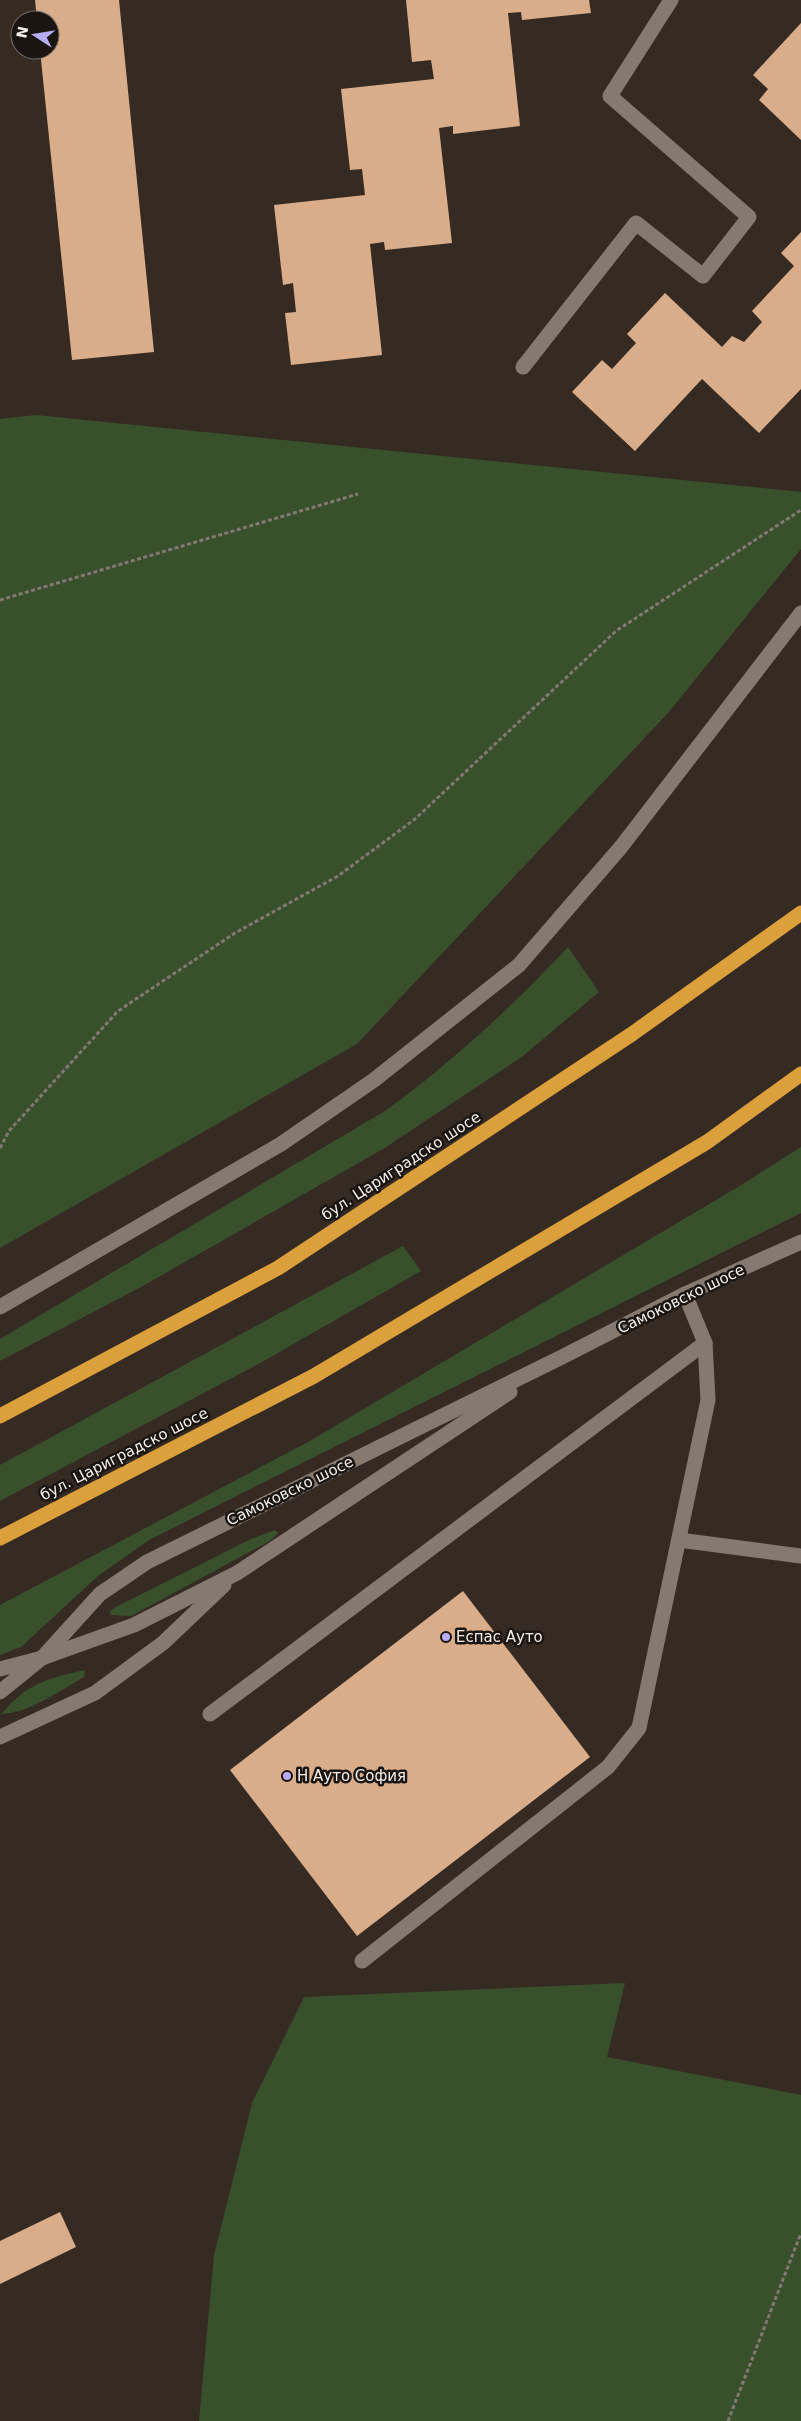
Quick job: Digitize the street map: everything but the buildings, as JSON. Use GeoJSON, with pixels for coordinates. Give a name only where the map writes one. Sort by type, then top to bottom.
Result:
{"type":"FeatureCollection","features":[{"type":"Feature","properties":{"kind":"highway","name":"бул. Цариградско шосе"},"geometry":{"type":"LineString","coordinates":[[0,1416],[278,1268],[632,1034],[801,913]]}},
{"type":"Feature","properties":{"kind":"highway","name":"бул. Цариградско шосе"},"geometry":{"type":"LineString","coordinates":[[0,1538],[314,1376],[707,1142],[801,1074]]}},
{"type":"Feature","properties":{"kind":"street"},"geometry":{"type":"LineString","coordinates":[[523,367],[636,222],[703,276],[749,218],[610,96],[671,0]]}},
{"type":"Feature","properties":{"kind":"street"},"geometry":{"type":"LineString","coordinates":[[0,1307],[281,1144],[374,1080],[519,965],[621,847],[801,613]]}},
{"type":"Feature","properties":{"kind":"street","name":"Самоковско шосе"},"geometry":{"type":"LineString","coordinates":[[42,1658],[100,1594],[147,1562],[562,1358],[685,1294],[801,1242]]}},
{"type":"Feature","properties":{"kind":"street"},"geometry":{"type":"LineString","coordinates":[[362,1961],[608,1767],[639,1728],[708,1400],[705,1343],[685,1294]]}},
{"type":"Feature","properties":{"kind":"street"},"geometry":{"type":"LineString","coordinates":[[210,1714],[705,1343]]}},
{"type":"Feature","properties":{"kind":"street","name":"Самоковско шосе"},"geometry":{"type":"LineString","coordinates":[[0,1669],[42,1658],[134,1625],[237,1573],[562,1358]]}},
{"type":"Feature","properties":{"kind":"street"},"geometry":{"type":"LineString","coordinates":[[679,1540],[801,1556]]}},
{"type":"Feature","properties":{"kind":"street"},"geometry":{"type":"LineString","coordinates":[[0,1737],[95,1693],[163,1643],[237,1573]]}},
{"type":"Feature","properties":{"kind":"street"},"geometry":{"type":"LineString","coordinates":[[0,1692],[42,1658]]}},
{"type":"Feature","properties":{"kind":"path"},"geometry":{"type":"LineString","coordinates":[[0,600],[358,494]]}},
{"type":"Feature","properties":{"kind":"path"},"geometry":{"type":"LineString","coordinates":[[0,1148],[9,1131],[118,1011],[235,933],[338,876],[415,819],[616,631],[801,510]]}},
{"type":"Feature","properties":{"kind":"path"},"geometry":{"type":"LineString","coordinates":[[728,2421],[801,2233]]}},
{"type":"Feature","properties":{"kind":"green space"},"geometry":{"type":"Polygon","coordinates":[[[36,415],[801,492],[801,549],[668,713],[357,1044],[0,1248],[0,419],[36,415]]]}},
{"type":"Feature","properties":{"kind":"green space"},"geometry":{"type":"Polygon","coordinates":[[[568,947],[599,992],[523,1056],[383,1149],[141,1287],[0,1361],[0,1339],[385,1111],[410,1093],[480,1034],[568,947]]]}},
{"type":"Feature","properties":{"kind":"green space"},"geometry":{"type":"Polygon","coordinates":[[[801,1147],[801,1213],[149,1540],[98,1576],[21,1647],[0,1655],[0,1605],[308,1442],[738,1187],[801,1147]]]}},
{"type":"Feature","properties":{"kind":"green space"},"geometry":{"type":"Polygon","coordinates":[[[403,1246],[421,1271],[262,1362],[0,1501],[0,1465],[403,1246]]]}},
{"type":"Feature","properties":{"kind":"green space"},"geometry":{"type":"Polygon","coordinates":[[[275,1530],[278,1533],[270,1541],[131,1616],[111,1615],[110,1611],[116,1607],[251,1539],[275,1530]]]}},
{"type":"Feature","properties":{"kind":"green space"},"geometry":{"type":"Polygon","coordinates":[[[85,1670],[84,1677],[33,1706],[12,1713],[1,1714],[29,1689],[60,1676],[85,1670]]]}},
{"type":"Feature","properties":{"kind":"green space"},"geometry":{"type":"Polygon","coordinates":[[[625,1983],[607,2057],[801,2095],[801,2421],[199,2421],[214,2255],[252,2103],[304,1997],[625,1983]]]}},
{"type":"Feature","properties":{"kind":"place","name":"Еспас Ауто"},"geometry":{"type":"Point","coordinates":[446,1637]}},
{"type":"Feature","properties":{"kind":"place","name":"Н Ауто София"},"geometry":{"type":"Point","coordinates":[287,1776]}}]}
